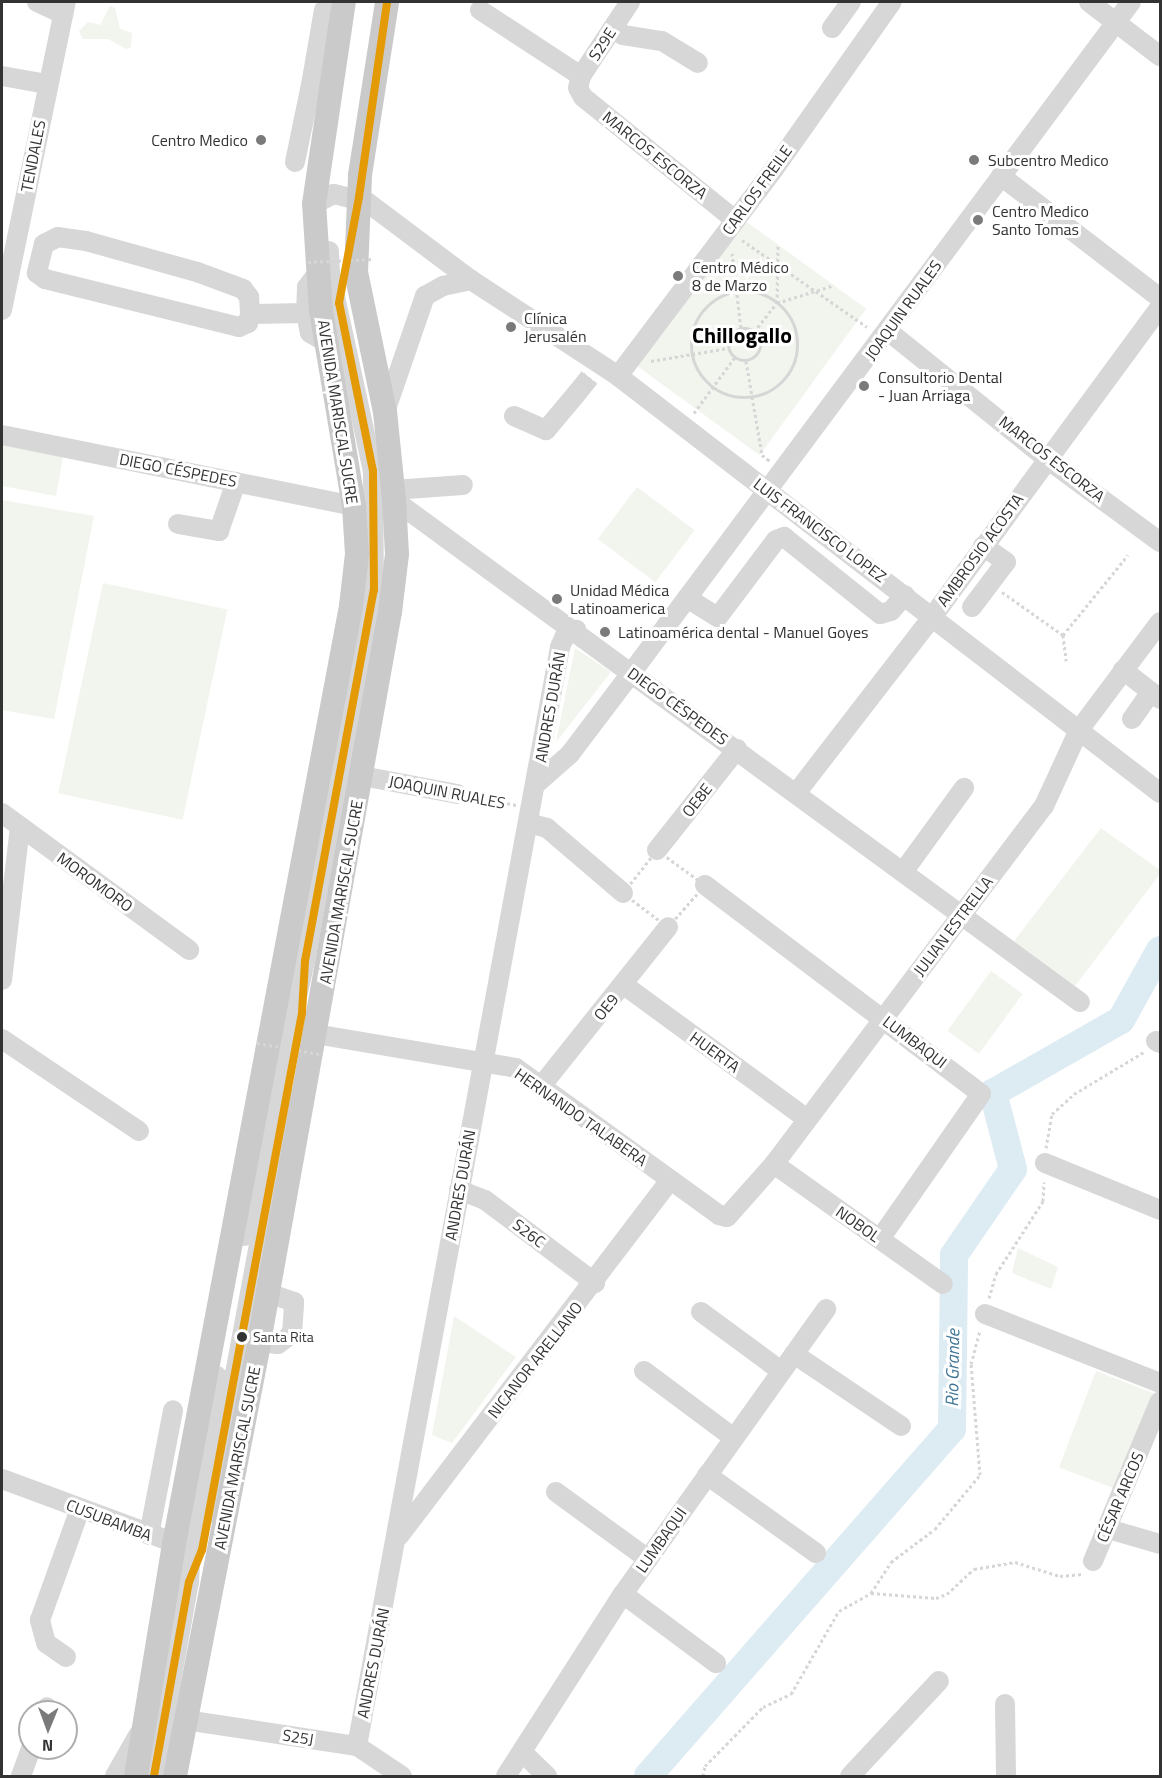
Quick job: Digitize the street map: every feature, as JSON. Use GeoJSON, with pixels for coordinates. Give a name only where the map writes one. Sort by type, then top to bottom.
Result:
{"type":"FeatureCollection","features":[{"type":"Feature","properties":{"kind":"main road"},"geometry":{"type":"LineString","coordinates":[[359,186],[351,134],[371,2]]}},
{"type":"Feature","properties":{"kind":"main road","name":"AVENIDA MARISCAL SUCRE"},"geometry":{"type":"LineString","coordinates":[[136,1776],[147,1722],[196,1548],[259,1342],[317,1044],[390,612],[397,554],[394,495],[385,412],[356,272],[359,186],[387,2]]}},
{"type":"Feature","properties":{"kind":"main road","name":"AVENIDA MARISCAL SUCRE"},"geometry":{"type":"LineString","coordinates":[[175,1776],[185,1720],[196,1548],[351,606],[357,554],[354,506],[313,267],[320,200],[319,97],[334,6]]}},
{"type":"Feature","properties":{"kind":"street"},"geometry":{"type":"LineString","coordinates":[[37,2],[64,8]]}},
{"type":"Feature","properties":{"kind":"street"},"geometry":{"type":"LineString","coordinates":[[154,1776],[189,1582],[302,1013],[305,961],[374,590],[373,471],[339,303],[330,273],[320,200],[353,2]]}},
{"type":"Feature","properties":{"kind":"street","name":"S29E"},"geometry":{"type":"LineString","coordinates":[[580,82],[630,2]]}},
{"type":"Feature","properties":{"kind":"street"},"geometry":{"type":"LineString","coordinates":[[832,28],[852,2]]}},
{"type":"Feature","properties":{"kind":"street"},"geometry":{"type":"LineString","coordinates":[[1089,2],[1161,56]]}},
{"type":"Feature","properties":{"kind":"street","name":"JOAQUIN RUALES"},"geometry":{"type":"LineString","coordinates":[[536,784],[570,754],[886,335],[1131,2]]}},
{"type":"Feature","properties":{"kind":"street","name":"CARLOS FREILE"},"geometry":{"type":"LineString","coordinates":[[623,368],[729,230],[883,5]]}},
{"type":"Feature","properties":{"kind":"street","name":"TENDALES"},"geometry":{"type":"LineString","coordinates":[[2,310],[64,8]]}},
{"type":"Feature","properties":{"kind":"street","name":"MARCOS ESCORZA"},"geometry":{"type":"LineString","coordinates":[[480,10],[580,82],[583,97],[729,230]]}},
{"type":"Feature","properties":{"kind":"street"},"geometry":{"type":"LineString","coordinates":[[613,28],[623,35],[662,42],[698,63]]}},
{"type":"Feature","properties":{"kind":"street"},"geometry":{"type":"LineString","coordinates":[[2,76],[47,84]]}},
{"type":"Feature","properties":{"kind":"street"},"geometry":{"type":"LineString","coordinates":[[295,162],[319,97]]}},
{"type":"Feature","properties":{"kind":"street"},"geometry":{"type":"LineString","coordinates":[[1001,176],[1161,298]]}},
{"type":"Feature","properties":{"kind":"street"},"geometry":{"type":"LineString","coordinates":[[320,200],[359,186],[339,303]]}},
{"type":"Feature","properties":{"kind":"street","name":"LUIS FRANCISCO LOPEZ"},"geometry":{"type":"LineString","coordinates":[[359,186],[471,280],[596,368],[623,368],[681,424],[1161,793]]}},
{"type":"Feature","properties":{"kind":"street"},"geometry":{"type":"LineString","coordinates":[[58,237],[86,241],[197,272],[243,289],[249,297],[250,314],[248,323],[239,327],[45,279],[37,273],[44,244],[58,237]]}},
{"type":"Feature","properties":{"kind":"street"},"geometry":{"type":"LineString","coordinates":[[313,267],[307,287],[306,313],[310,333],[326,342]]}},
{"type":"Feature","properties":{"kind":"street"},"geometry":{"type":"LineString","coordinates":[[385,412],[425,296],[443,286],[471,280]]}},
{"type":"Feature","properties":{"kind":"street","name":"AMBROSIO ACOSTA"},"geometry":{"type":"LineString","coordinates":[[797,792],[933,616],[1161,307]]}},
{"type":"Feature","properties":{"kind":"street"},"geometry":{"type":"LineString","coordinates":[[250,314],[306,313]]}},
{"type":"Feature","properties":{"kind":"street","name":"MARCOS ESCORZA"},"geometry":{"type":"LineString","coordinates":[[886,335],[1047,459],[1161,542]]}},
{"type":"Feature","properties":{"kind":"street"},"geometry":{"type":"LineString","coordinates":[[514,416],[546,430],[577,393]]}},
{"type":"Feature","properties":{"kind":"street","name":"DIEGO CÉSPEDES"},"geometry":{"type":"LineString","coordinates":[[2,435],[354,506]]}},
{"type":"Feature","properties":{"kind":"street"},"geometry":{"type":"LineString","coordinates":[[178,525],[219,531],[236,482]]}},
{"type":"Feature","properties":{"kind":"street"},"geometry":{"type":"LineString","coordinates":[[394,495],[463,485]]}},
{"type":"Feature","properties":{"kind":"street","name":"DIEGO CÉSPEDES"},"geometry":{"type":"LineString","coordinates":[[394,495],[1080,1002]]}},
{"type":"Feature","properties":{"kind":"street"},"geometry":{"type":"LineString","coordinates":[[687,598],[718,618],[776,540],[783,537],[880,614],[891,611],[905,595]]}},
{"type":"Feature","properties":{"kind":"street"},"geometry":{"type":"LineString","coordinates":[[972,607],[1006,561],[983,546]]}},
{"type":"Feature","properties":{"kind":"street","name":"JULIAN ESTRELLA"},"geometry":{"type":"LineString","coordinates":[[727,1217],[774,1164],[960,915],[1044,807],[1079,730],[1161,622]]}},
{"type":"Feature","properties":{"kind":"street","name":"ANDRES DURÁN"},"geometry":{"type":"LineString","coordinates":[[357,1746],[397,1538],[459,1190],[531,815],[560,646],[565,636],[576,630]]}},
{"type":"Feature","properties":{"kind":"street"},"geometry":{"type":"LineString","coordinates":[[1123,670],[1156,696],[1132,719]]}},
{"type":"Feature","properties":{"kind":"street","name":"OE8E"},"geometry":{"type":"LineString","coordinates":[[657,850],[737,749]]}},
{"type":"Feature","properties":{"kind":"street","name":"JOAQUIN RUALES"},"geometry":{"type":"LineString","coordinates":[[362,776],[457,794]]}},
{"type":"Feature","properties":{"kind":"street"},"geometry":{"type":"LineString","coordinates":[[903,872],[964,788]]}},
{"type":"Feature","properties":{"kind":"street","name":"MOROMORO"},"geometry":{"type":"LineString","coordinates":[[2,813],[189,950]]}},
{"type":"Feature","properties":{"kind":"street"},"geometry":{"type":"LineString","coordinates":[[531,815],[623,893]]}},
{"type":"Feature","properties":{"kind":"street"},"geometry":{"type":"LineString","coordinates":[[2,980],[20,827]]}},
{"type":"Feature","properties":{"kind":"street","name":"LUMBAQUI"},"geometry":{"type":"LineString","coordinates":[[705,885],[981,1094],[880,1239]]}},
{"type":"Feature","properties":{"kind":"street","name":"OE9"},"geometry":{"type":"LineString","coordinates":[[542,1085],[668,927]]}},
{"type":"Feature","properties":{"kind":"street","name":"HUERTA"},"geometry":{"type":"LineString","coordinates":[[624,985],[807,1119]]}},
{"type":"Feature","properties":{"kind":"street"},"geometry":{"type":"LineString","coordinates":[[2,1039],[138,1131]]}},
{"type":"Feature","properties":{"kind":"street","name":"HERNANDO TALABERA"},"geometry":{"type":"LineString","coordinates":[[317,1044],[483,1062],[516,1068],[670,1180],[727,1217]]}},
{"type":"Feature","properties":{"kind":"street"},"geometry":{"type":"LineString","coordinates":[[1045,1163],[1161,1210]]}},
{"type":"Feature","properties":{"kind":"street","name":"NOBOL"},"geometry":{"type":"LineString","coordinates":[[774,1164],[943,1284]]}},
{"type":"Feature","properties":{"kind":"street","name":"NICANOR ARELLANO"},"geometry":{"type":"LineString","coordinates":[[397,1538],[595,1283],[670,1180]]}},
{"type":"Feature","properties":{"kind":"street","name":"S26C"},"geometry":{"type":"LineString","coordinates":[[459,1190],[485,1200],[595,1283]]}},
{"type":"Feature","properties":{"kind":"street","name":"LUMBAQUI"},"geometry":{"type":"LineString","coordinates":[[506,1776],[623,1594],[826,1309]]}},
{"type":"Feature","properties":{"kind":"street"},"geometry":{"type":"LineString","coordinates":[[701,1312],[781,1371]]}},
{"type":"Feature","properties":{"kind":"street"},"geometry":{"type":"LineString","coordinates":[[985,1314],[1161,1383]]}},
{"type":"Feature","properties":{"kind":"street"},"geometry":{"type":"LineString","coordinates":[[794,1354],[901,1426]]}},
{"type":"Feature","properties":{"kind":"street"},"geometry":{"type":"LineString","coordinates":[[644,1371],[734,1438]]}},
{"type":"Feature","properties":{"kind":"street","name":"CÉSAR ARCOS"},"geometry":{"type":"LineString","coordinates":[[1093,1561],[1161,1401]]}},
{"type":"Feature","properties":{"kind":"street"},"geometry":{"type":"LineString","coordinates":[[149,1535],[173,1410]]}},
{"type":"Feature","properties":{"kind":"street"},"geometry":{"type":"LineString","coordinates":[[707,1475],[816,1553]]}},
{"type":"Feature","properties":{"kind":"street","name":"CUSUBAMBA"},"geometry":{"type":"LineString","coordinates":[[2,1479],[149,1535],[196,1548]]}},
{"type":"Feature","properties":{"kind":"street"},"geometry":{"type":"LineString","coordinates":[[556,1492],[648,1559]]}},
{"type":"Feature","properties":{"kind":"street"},"geometry":{"type":"LineString","coordinates":[[66,1657],[46,1642],[40,1620],[80,1509]]}},
{"type":"Feature","properties":{"kind":"street"},"geometry":{"type":"LineString","coordinates":[[1108,1528],[1161,1544]]}},
{"type":"Feature","properties":{"kind":"street"},"geometry":{"type":"LineString","coordinates":[[623,1594],[716,1663]]}},
{"type":"Feature","properties":{"kind":"street"},"geometry":{"type":"LineString","coordinates":[[850,1776],[939,1681]]}},
{"type":"Feature","properties":{"kind":"street"},"geometry":{"type":"LineString","coordinates":[[1005,1704],[1006,1776]]}},
{"type":"Feature","properties":{"kind":"street","name":"S25J"},"geometry":{"type":"LineString","coordinates":[[185,1720],[357,1746],[402,1776]]}},
{"type":"Feature","properties":{"kind":"street"},"geometry":{"type":"LineString","coordinates":[[115,1776],[147,1722]]}},
{"type":"Feature","properties":{"kind":"street"},"geometry":{"type":"LineString","coordinates":[[522,1752],[547,1776]]}},
{"type":"Feature","properties":{"kind":"street"},"geometry":{"type":"LineString","coordinates":[[21,1776],[27,1760]]}},
{"type":"Feature","properties":{"kind":"path"},"geometry":{"type":"LineString","coordinates":[[729,230],[813,290],[886,335]]}},
{"type":"Feature","properties":{"kind":"path"},"geometry":{"type":"LineString","coordinates":[[729,230],[741,328]]}},
{"type":"Feature","properties":{"kind":"path"},"geometry":{"type":"LineString","coordinates":[[777,303],[775,263],[778,244]]}},
{"type":"Feature","properties":{"kind":"path"},"geometry":{"type":"LineString","coordinates":[[313,267],[374,259]]}},
{"type":"Feature","properties":{"kind":"path"},"geometry":{"type":"LineString","coordinates":[[754,332],[777,303],[834,285]]}},
{"type":"Feature","properties":{"kind":"path"},"geometry":{"type":"LineString","coordinates":[[736,291],[751,291],[777,303],[789,315],[797,336],[794,363],[784,379],[775,387],[750,396],[732,396],[712,386],[696,369],[691,353],[693,326],[704,308],[736,291]]}},
{"type":"Feature","properties":{"kind":"path"},"geometry":{"type":"LineString","coordinates":[[728,348],[733,332],[741,328],[754,332],[760,341],[758,353],[746,361]]}},
{"type":"Feature","properties":{"kind":"path"},"geometry":{"type":"LineString","coordinates":[[760,341],[797,336]]}},
{"type":"Feature","properties":{"kind":"path"},"geometry":{"type":"LineString","coordinates":[[623,368],[691,353],[728,348]]}},
{"type":"Feature","properties":{"kind":"path"},"geometry":{"type":"LineString","coordinates":[[728,348],[735,357],[746,361]]}},
{"type":"Feature","properties":{"kind":"path"},"geometry":{"type":"LineString","coordinates":[[681,424],[698,409],[712,386],[735,357]]}},
{"type":"Feature","properties":{"kind":"path"},"geometry":{"type":"LineString","coordinates":[[746,361],[750,396],[762,455],[783,470]]}},
{"type":"Feature","properties":{"kind":"path"},"geometry":{"type":"LineString","coordinates":[[1065,661],[1063,635],[1128,555]]}},
{"type":"Feature","properties":{"kind":"path"},"geometry":{"type":"LineString","coordinates":[[990,584],[1063,635]]}},
{"type":"Feature","properties":{"kind":"path","name":"JOAQUIN RUALES"},"geometry":{"type":"LineString","coordinates":[[457,794],[531,815]]}},
{"type":"Feature","properties":{"kind":"path"},"geometry":{"type":"LineString","coordinates":[[657,850],[705,885],[668,927],[623,893],[657,850]]}},
{"type":"Feature","properties":{"kind":"path"},"geometry":{"type":"LineString","coordinates":[[703,1776],[705,1766],[763,1707],[791,1694],[839,1611],[872,1593],[891,1562],[935,1529],[980,1475],[971,1364],[996,1274],[1043,1201],[1045,1163],[1052,1113],[1074,1094],[1137,1058],[1158,1042]]}},
{"type":"Feature","properties":{"kind":"path"},"geometry":{"type":"LineString","coordinates":[[257,1043],[317,1044]]}},
{"type":"Feature","properties":{"kind":"path"},"geometry":{"type":"LineString","coordinates":[[872,1593],[936,1598],[947,1594],[974,1569],[1015,1562],[1060,1576],[1075,1576],[1084,1574],[1093,1561]]}},
{"type":"Feature","properties":{"kind":"shaded area"},"geometry":{"type":"Polygon","coordinates":[[[110,6],[115,8],[120,29],[132,33],[131,47],[126,49],[108,39],[83,39],[79,31],[88,22],[100,25],[110,6]]]}},
{"type":"Feature","properties":{"kind":"shaded area"},"geometry":{"type":"Polygon","coordinates":[[[740,217],[866,309],[760,455],[634,363],[740,217]]]}},
{"type":"Feature","properties":{"kind":"shaded area"},"geometry":{"type":"Polygon","coordinates":[[[2,439],[64,451],[56,496],[2,486],[2,439]]]}},
{"type":"Feature","properties":{"kind":"shaded area"},"geometry":{"type":"Polygon","coordinates":[[[637,487],[695,530],[655,582],[598,539],[637,487]]]}},
{"type":"Feature","properties":{"kind":"shaded area"},"geometry":{"type":"Polygon","coordinates":[[[2,500],[94,516],[54,719],[2,710],[2,500]]]}},
{"type":"Feature","properties":{"kind":"shaded area"},"geometry":{"type":"Polygon","coordinates":[[[103,583],[227,609],[183,820],[58,793],[103,583]]]}},
{"type":"Feature","properties":{"kind":"shaded area"},"geometry":{"type":"Polygon","coordinates":[[[575,648],[611,672],[556,742],[575,648]]]}},
{"type":"Feature","properties":{"kind":"shaded area"},"geometry":{"type":"Polygon","coordinates":[[[1101,828],[1160,870],[1160,874],[1075,986],[1014,941],[1101,828]]]}},
{"type":"Feature","properties":{"kind":"shaded area"},"geometry":{"type":"Polygon","coordinates":[[[991,971],[1023,994],[979,1054],[948,1031],[991,971]]]}},
{"type":"Feature","properties":{"kind":"shaded area"},"geometry":{"type":"Polygon","coordinates":[[[1018,1248],[1058,1267],[1051,1289],[1012,1273],[1018,1248]]]}},
{"type":"Feature","properties":{"kind":"shaded area"},"geometry":{"type":"Polygon","coordinates":[[[454,1316],[516,1357],[452,1443],[432,1435],[454,1316]]]}},
{"type":"Feature","properties":{"kind":"shaded area"},"geometry":{"type":"Polygon","coordinates":[[[1096,1371],[1154,1393],[1117,1489],[1059,1467],[1096,1371]]]}},
{"type":"Feature","properties":{"kind":"waterway","name":"Rio Grande"},"geometry":{"type":"LineString","coordinates":[[648,1776],[952,1429],[954,1255],[1013,1169],[993,1093],[1121,1020],[1160,950]]}},
{"type":"Feature","properties":{"kind":"tunnel"},"geometry":{"type":"LineString","coordinates":[[577,393],[593,373]]}},
{"type":"Feature","properties":{"kind":"transit line"},"geometry":{"type":"LineString","coordinates":[[154,1776],[189,1582],[202,1550],[302,1013],[305,961],[374,590],[373,471],[339,303],[359,197],[387,2]]}},
{"type":"Feature","properties":{"kind":"place","name":"Centro Medico"},"geometry":{"type":"Point","coordinates":[261,140]}},
{"type":"Feature","properties":{"kind":"place","name":"Subcentro Medico"},"geometry":{"type":"Point","coordinates":[974,160]}},
{"type":"Feature","properties":{"kind":"place","name":"Centro Medico Santo Tomas"},"geometry":{"type":"Point","coordinates":[978,220]}},
{"type":"Feature","properties":{"kind":"place","name":"Centro Médico 8 de Marzo"},"geometry":{"type":"Point","coordinates":[678,276]}},
{"type":"Feature","properties":{"kind":"place","name":"Clínica Jerusalén"},"geometry":{"type":"Point","coordinates":[511,327]}},
{"type":"Feature","properties":{"kind":"place","name":"Consultorio Dental - Juan Arriaga"},"geometry":{"type":"Point","coordinates":[864,386]}},
{"type":"Feature","properties":{"kind":"place","name":"Unidad Médica Latinoamerica"},"geometry":{"type":"Point","coordinates":[557,599]}},
{"type":"Feature","properties":{"kind":"place","name":"Latinoamérica dental - Manuel Goyes"},"geometry":{"type":"Point","coordinates":[605,632]}},
{"type":"Feature","properties":{"kind":"place","name":"Santa Rita"},"geometry":{"type":"Point","coordinates":[242,1337]}},
{"type":"Feature","properties":{"kind":"district","name":"Chillogallo"},"geometry":{"type":"Point","coordinates":[742,336]}}]}
